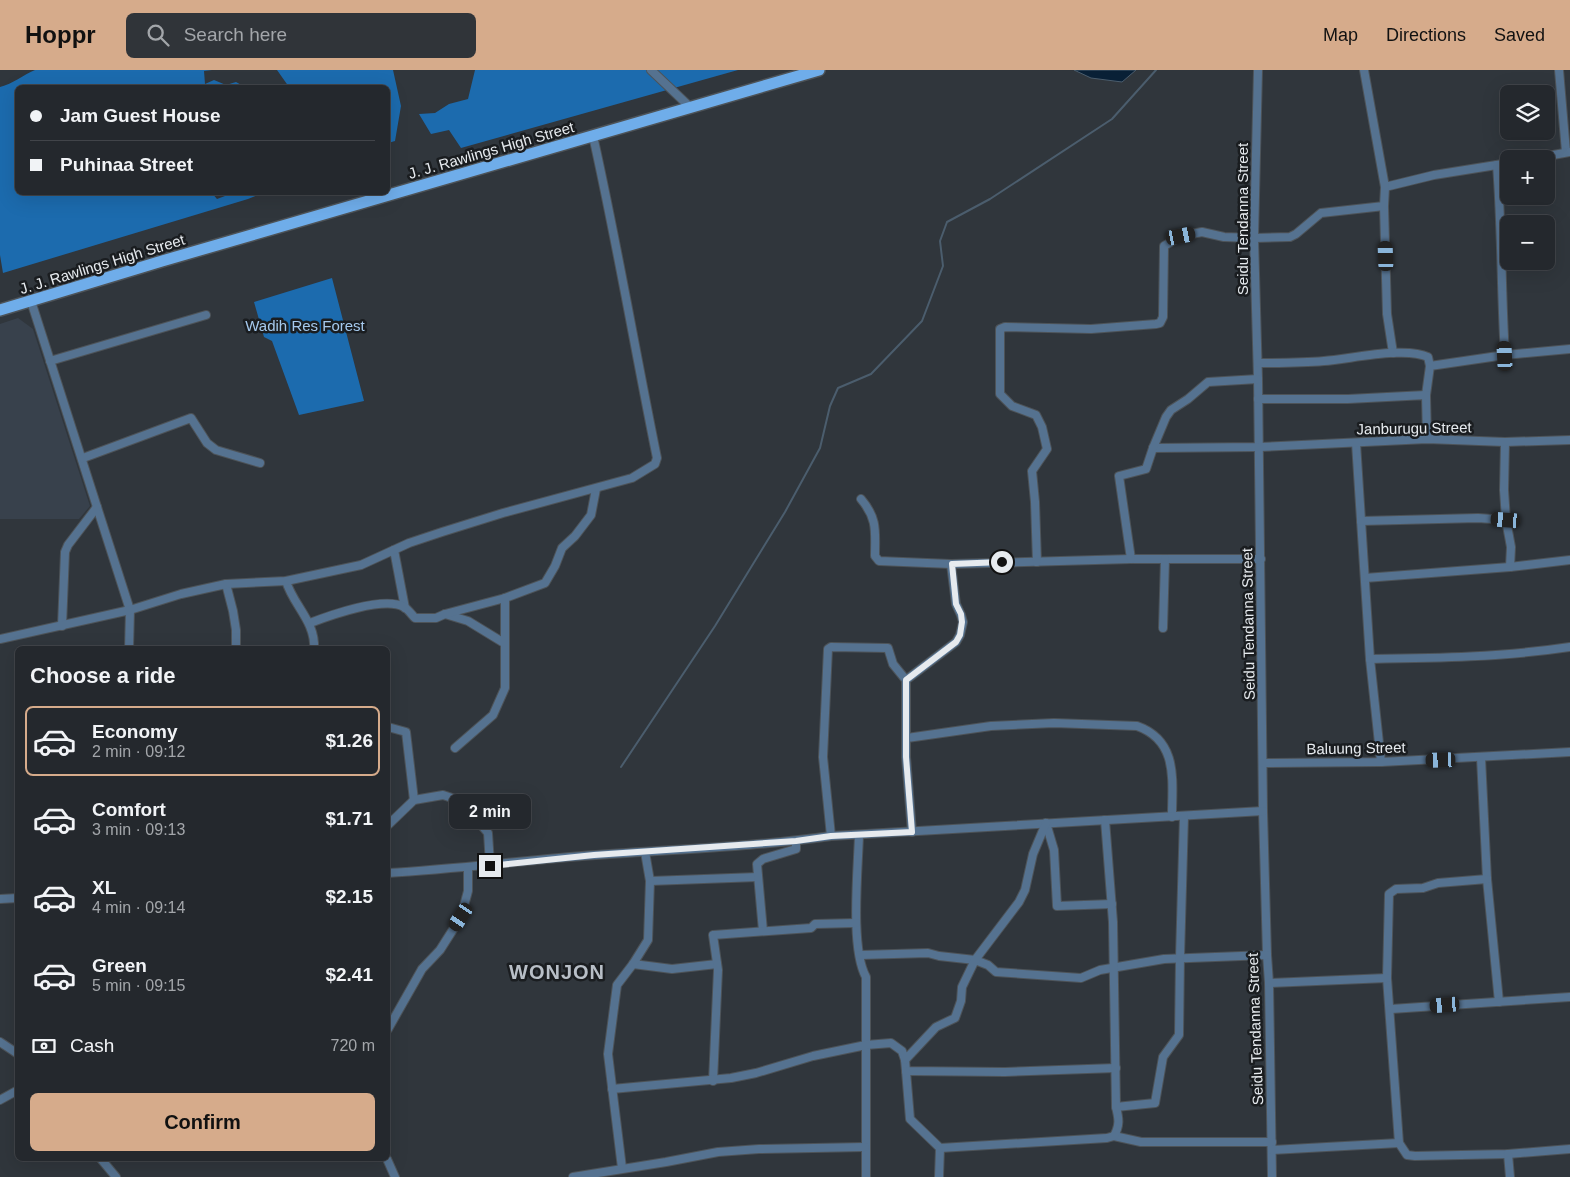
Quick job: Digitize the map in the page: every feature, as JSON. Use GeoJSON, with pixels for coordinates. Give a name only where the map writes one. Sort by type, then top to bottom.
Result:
{"type":"FeatureCollection","features":[{"type":"Feature","properties":{"kind":"main road","name":"J. J. Rawlings High Street"},"geometry":{"type":"LineString","coordinates":[[390,195],[812,71]]}},
{"type":"Feature","properties":{"kind":"main road","name":"J. J. Rawlings High Street"},"geometry":{"type":"LineString","coordinates":[[0,310],[389,195]]}},
{"type":"Feature","properties":{"kind":"street"},"geometry":{"type":"LineString","coordinates":[[651,70],[690,107]]}},
{"type":"Feature","properties":{"kind":"street","name":"Seidu Tendanna Street"},"geometry":{"type":"LineString","coordinates":[[1258,70],[1254,238],[1258,363],[1263,811],[1269,983],[1272,1177]]}},
{"type":"Feature","properties":{"kind":"street"},"geometry":{"type":"LineString","coordinates":[[1364,70],[1385,187],[1387,314],[1393,353]]}},
{"type":"Feature","properties":{"kind":"street"},"geometry":{"type":"LineString","coordinates":[[1555,154],[1568,152],[1558,70]]}},
{"type":"Feature","properties":{"kind":"street"},"geometry":{"type":"LineString","coordinates":[[0,639],[130,610],[181,594],[226,584],[286,581],[361,565],[442,532],[503,513],[632,478],[655,464],[657,458],[616,238],[593,136]]}},
{"type":"Feature","properties":{"kind":"street"},"geometry":{"type":"LineString","coordinates":[[1385,187],[1434,174],[1500,164]]}},
{"type":"Feature","properties":{"kind":"street"},"geometry":{"type":"LineString","coordinates":[[1497,165],[1501,217],[1501,298],[1505,356]]}},
{"type":"Feature","properties":{"kind":"street"},"geometry":{"type":"LineString","coordinates":[[1037,562],[1032,471],[1048,449],[1042,426],[1036,415],[1012,406],[1000,394],[1000,329],[1005,327],[1091,329],[1160,323],[1163,317],[1164,246],[1167,243],[1181,236],[1202,232],[1224,237],[1290,237],[1321,213],[1384,206]]}},
{"type":"Feature","properties":{"kind":"street"},"geometry":{"type":"LineString","coordinates":[[31,301],[83,458],[130,610],[129,646]]}},
{"type":"Feature","properties":{"kind":"street"},"geometry":{"type":"LineString","coordinates":[[50,362],[206,315]]}},
{"type":"Feature","properties":{"kind":"street"},"geometry":{"type":"LineString","coordinates":[[1430,366],[1570,349]]}},
{"type":"Feature","properties":{"kind":"street"},"geometry":{"type":"LineString","coordinates":[[1258,363],[1323,361],[1393,353],[1421,354],[1428,358],[1430,366],[1426,395],[1427,439]]}},
{"type":"Feature","properties":{"kind":"street"},"geometry":{"type":"LineString","coordinates":[[1131,559],[1119,476],[1146,469],[1152,448],[1166,416],[1171,410],[1208,382],[1258,379]]}},
{"type":"Feature","properties":{"kind":"street"},"geometry":{"type":"LineString","coordinates":[[1258,399],[1348,399],[1426,395]]}},
{"type":"Feature","properties":{"kind":"street"},"geometry":{"type":"LineString","coordinates":[[83,458],[191,418],[203,438],[216,450],[260,463]]}},
{"type":"Feature","properties":{"kind":"street","name":"Janburugu Street"},"geometry":{"type":"LineString","coordinates":[[1152,448],[1258,447],[1427,439],[1505,442],[1570,440]]}},
{"type":"Feature","properties":{"kind":"street"},"geometry":{"type":"LineString","coordinates":[[1505,442],[1504,490],[1510,547],[1510,567]]}},
{"type":"Feature","properties":{"kind":"street"},"geometry":{"type":"LineString","coordinates":[[1356,443],[1370,659],[1381,762]]}},
{"type":"Feature","properties":{"kind":"street"},"geometry":{"type":"LineString","coordinates":[[310,623],[326,617],[388,603],[405,608],[415,618],[436,618],[505,598],[545,583],[550,577],[562,548],[575,536],[591,515],[596,489]]}},
{"type":"Feature","properties":{"kind":"street"},"geometry":{"type":"LineString","coordinates":[[861,499],[870,510],[875,524],[875,556],[879,561],[952,564],[1131,559],[1261,559]]}},
{"type":"Feature","properties":{"kind":"street"},"geometry":{"type":"LineString","coordinates":[[62,626],[65,552],[68,545],[97,507]]}},
{"type":"Feature","properties":{"kind":"street"},"geometry":{"type":"LineString","coordinates":[[1361,521],[1478,518],[1506,520]]}},
{"type":"Feature","properties":{"kind":"street"},"geometry":{"type":"LineString","coordinates":[[394,550],[405,608]]}},
{"type":"Feature","properties":{"kind":"street"},"geometry":{"type":"LineString","coordinates":[[1163,628],[1165,559]]}},
{"type":"Feature","properties":{"kind":"street"},"geometry":{"type":"LineString","coordinates":[[1365,578],[1510,567],[1570,560]]}},
{"type":"Feature","properties":{"kind":"street"},"geometry":{"type":"LineString","coordinates":[[906,680],[956,642],[960,635],[962,622],[961,614],[956,604],[952,564]]}},
{"type":"Feature","properties":{"kind":"street"},"geometry":{"type":"LineString","coordinates":[[286,581],[290,592],[310,623],[315,641],[314,646]]}},
{"type":"Feature","properties":{"kind":"street"},"geometry":{"type":"LineString","coordinates":[[226,584],[234,611],[236,646]]}},
{"type":"Feature","properties":{"kind":"street"},"geometry":{"type":"LineString","coordinates":[[455,748],[493,714],[497,709],[505,688],[505,598]]}},
{"type":"Feature","properties":{"kind":"street"},"geometry":{"type":"LineString","coordinates":[[445,614],[468,621],[504,643]]}},
{"type":"Feature","properties":{"kind":"street"},"geometry":{"type":"LineString","coordinates":[[831,836],[823,757],[828,649],[831,647],[888,648],[893,664],[906,680],[906,757],[912,832]]}},
{"type":"Feature","properties":{"kind":"street"},"geometry":{"type":"LineString","coordinates":[[1370,659],[1434,658],[1570,647]]}},
{"type":"Feature","properties":{"kind":"street"},"geometry":{"type":"LineString","coordinates":[[907,738],[991,726],[1054,723],[1138,726],[1148,730],[1162,742],[1172,764],[1172,817]]}},
{"type":"Feature","properties":{"kind":"street"},"geometry":{"type":"LineString","coordinates":[[390,728],[406,732],[414,800]]}},
{"type":"Feature","properties":{"kind":"street","name":"Baluung Street"},"geometry":{"type":"LineString","coordinates":[[1263,763],[1381,762],[1570,752]]}},
{"type":"Feature","properties":{"kind":"street"},"geometry":{"type":"LineString","coordinates":[[1481,758],[1487,879],[1499,1002]]}},
{"type":"Feature","properties":{"kind":"street"},"geometry":{"type":"LineString","coordinates":[[390,823],[414,800],[442,795],[455,798],[464,812],[477,820],[488,833],[490,866]]}},
{"type":"Feature","properties":{"kind":"street"},"geometry":{"type":"LineString","coordinates":[[390,873],[468,868],[594,855],[796,841],[831,836],[1263,811]]}},
{"type":"Feature","properties":{"kind":"street"},"geometry":{"type":"LineString","coordinates":[[1116,1107],[1155,1103],[1163,1057],[1180,1035],[1184,816]]}},
{"type":"Feature","properties":{"kind":"street"},"geometry":{"type":"LineString","coordinates":[[1105,820],[1112,904],[1116,1107],[1120,1122],[1114,1136]]}},
{"type":"Feature","properties":{"kind":"street"},"geometry":{"type":"LineString","coordinates":[[1046,823],[1054,850],[1057,906],[1112,904]]}},
{"type":"Feature","properties":{"kind":"street"},"geometry":{"type":"LineString","coordinates":[[905,1060],[936,1027],[955,1018],[962,987],[975,960],[1019,902],[1025,890],[1033,854],[1046,823]]}},
{"type":"Feature","properties":{"kind":"street"},"geometry":{"type":"LineString","coordinates":[[859,835],[856,923],[862,969],[866,977],[866,1177]]}},
{"type":"Feature","properties":{"kind":"street"},"geometry":{"type":"LineString","coordinates":[[763,931],[757,864],[763,859],[796,849],[796,841]]}},
{"type":"Feature","properties":{"kind":"street"},"geometry":{"type":"LineString","coordinates":[[622,1168],[608,1054],[617,985],[648,940],[650,881],[645,852]]}},
{"type":"Feature","properties":{"kind":"street"},"geometry":{"type":"LineString","coordinates":[[390,1025],[422,969],[440,950],[461,917],[468,891],[468,868]]}},
{"type":"Feature","properties":{"kind":"street"},"geometry":{"type":"LineString","coordinates":[[650,881],[758,877]]}},
{"type":"Feature","properties":{"kind":"street"},"geometry":{"type":"LineString","coordinates":[[1487,879],[1438,883],[1423,888],[1396,889],[1389,894],[1387,978],[1391,1009],[1399,1143],[1407,1155],[1415,1156],[1508,1154],[1570,1148]]}},
{"type":"Feature","properties":{"kind":"street"},"geometry":{"type":"LineString","coordinates":[[0,900],[15,898]]}},
{"type":"Feature","properties":{"kind":"street"},"geometry":{"type":"LineString","coordinates":[[713,1081],[718,970],[713,935],[811,928],[815,924],[856,923]]}},
{"type":"Feature","properties":{"kind":"street"},"geometry":{"type":"LineString","coordinates":[[860,955],[928,953],[975,960],[988,965],[996,972],[1081,978],[1100,970],[1180,957],[1267,955]]}},
{"type":"Feature","properties":{"kind":"street"},"geometry":{"type":"LineString","coordinates":[[633,964],[672,969],[717,964]]}},
{"type":"Feature","properties":{"kind":"street"},"geometry":{"type":"LineString","coordinates":[[1269,983],[1387,978]]}},
{"type":"Feature","properties":{"kind":"street"},"geometry":{"type":"LineString","coordinates":[[1391,1009],[1570,997]]}},
{"type":"Feature","properties":{"kind":"street"},"geometry":{"type":"LineString","coordinates":[[0,1042],[15,1052]]}},
{"type":"Feature","properties":{"kind":"street"},"geometry":{"type":"LineString","coordinates":[[612,1089],[713,1081],[756,1073],[813,1056],[866,1045],[891,1043],[902,1050],[905,1060],[910,1119],[940,1148],[1107,1138],[1114,1136],[1141,1142],[1272,1146],[1399,1143]]}},
{"type":"Feature","properties":{"kind":"street"},"geometry":{"type":"LineString","coordinates":[[906,1071],[1005,1072],[1116,1068]]}},
{"type":"Feature","properties":{"kind":"street"},"geometry":{"type":"LineString","coordinates":[[0,1100],[15,1092]]}},
{"type":"Feature","properties":{"kind":"street"},"geometry":{"type":"LineString","coordinates":[[573,1177],[718,1152],[865,1146]]}},
{"type":"Feature","properties":{"kind":"street"},"geometry":{"type":"LineString","coordinates":[[939,1177],[940,1148]]}},
{"type":"Feature","properties":{"kind":"street"},"geometry":{"type":"LineString","coordinates":[[1508,1154],[1510,1177]]}},
{"type":"Feature","properties":{"kind":"street"},"geometry":{"type":"LineString","coordinates":[[103,1161],[116,1177]]}},
{"type":"Feature","properties":{"kind":"street"},"geometry":{"type":"LineString","coordinates":[[388,1161],[395,1177]]}},
{"type":"Feature","properties":{"kind":"shaded area"},"geometry":{"type":"Polygon","coordinates":[[[1074,70],[1136,70],[1122,82],[1091,78],[1074,70]]]}},
{"type":"Feature","properties":{"kind":"shaded area"},"geometry":{"type":"Polygon","coordinates":[[[18,318],[33,329],[90,506],[79,519],[0,519],[0,324],[18,318]]]}},
{"type":"Feature","properties":{"kind":"green space"},"geometry":{"type":"Polygon","coordinates":[[[35,70],[212,70],[204,71],[205,84],[214,80],[226,85],[15,85],[15,195],[214,195],[217,199],[226,195],[258,195],[3,273],[0,255],[0,87],[35,70]]]}},
{"type":"Feature","properties":{"kind":"green space"},"geometry":{"type":"Polygon","coordinates":[[[277,70],[393,70],[401,106],[395,141],[390,142],[390,85],[288,85],[277,70]]]}},
{"type":"Feature","properties":{"kind":"green space"},"geometry":{"type":"Polygon","coordinates":[[[475,70],[738,70],[461,148],[449,130],[431,134],[419,114],[435,113],[449,104],[468,99],[475,70]]]}},
{"type":"Feature","properties":{"kind":"green space"},"geometry":{"type":"Polygon","coordinates":[[[236,82],[241,85],[226,85],[236,82]]]}},
{"type":"Feature","properties":{"kind":"green space","name":"Wadih Res Forest"},"geometry":{"type":"Polygon","coordinates":[[[332,278],[364,401],[299,415],[272,341],[264,337],[254,302],[332,278]]]}},
{"type":"Feature","properties":{"kind":"waterway"},"geometry":{"type":"LineString","coordinates":[[621,767],[715,626],[785,512],[820,448],[830,406],[838,388],[871,374],[922,321],[943,266],[940,241],[947,222],[990,199],[1112,119],[1156,70]]}},
{"type":"Feature","properties":{"kind":"district","name":"WONJON"},"geometry":{"type":"Point","coordinates":[557,972]}},
{"type":"Feature","properties":{"kind":"route"},"geometry":{"type":"LineString","coordinates":[[490,866],[594,855],[796,841],[831,836],[912,832],[906,757],[906,680],[956,642],[960,635],[962,622],[961,614],[956,604],[952,564],[1002,562]]}}]}
